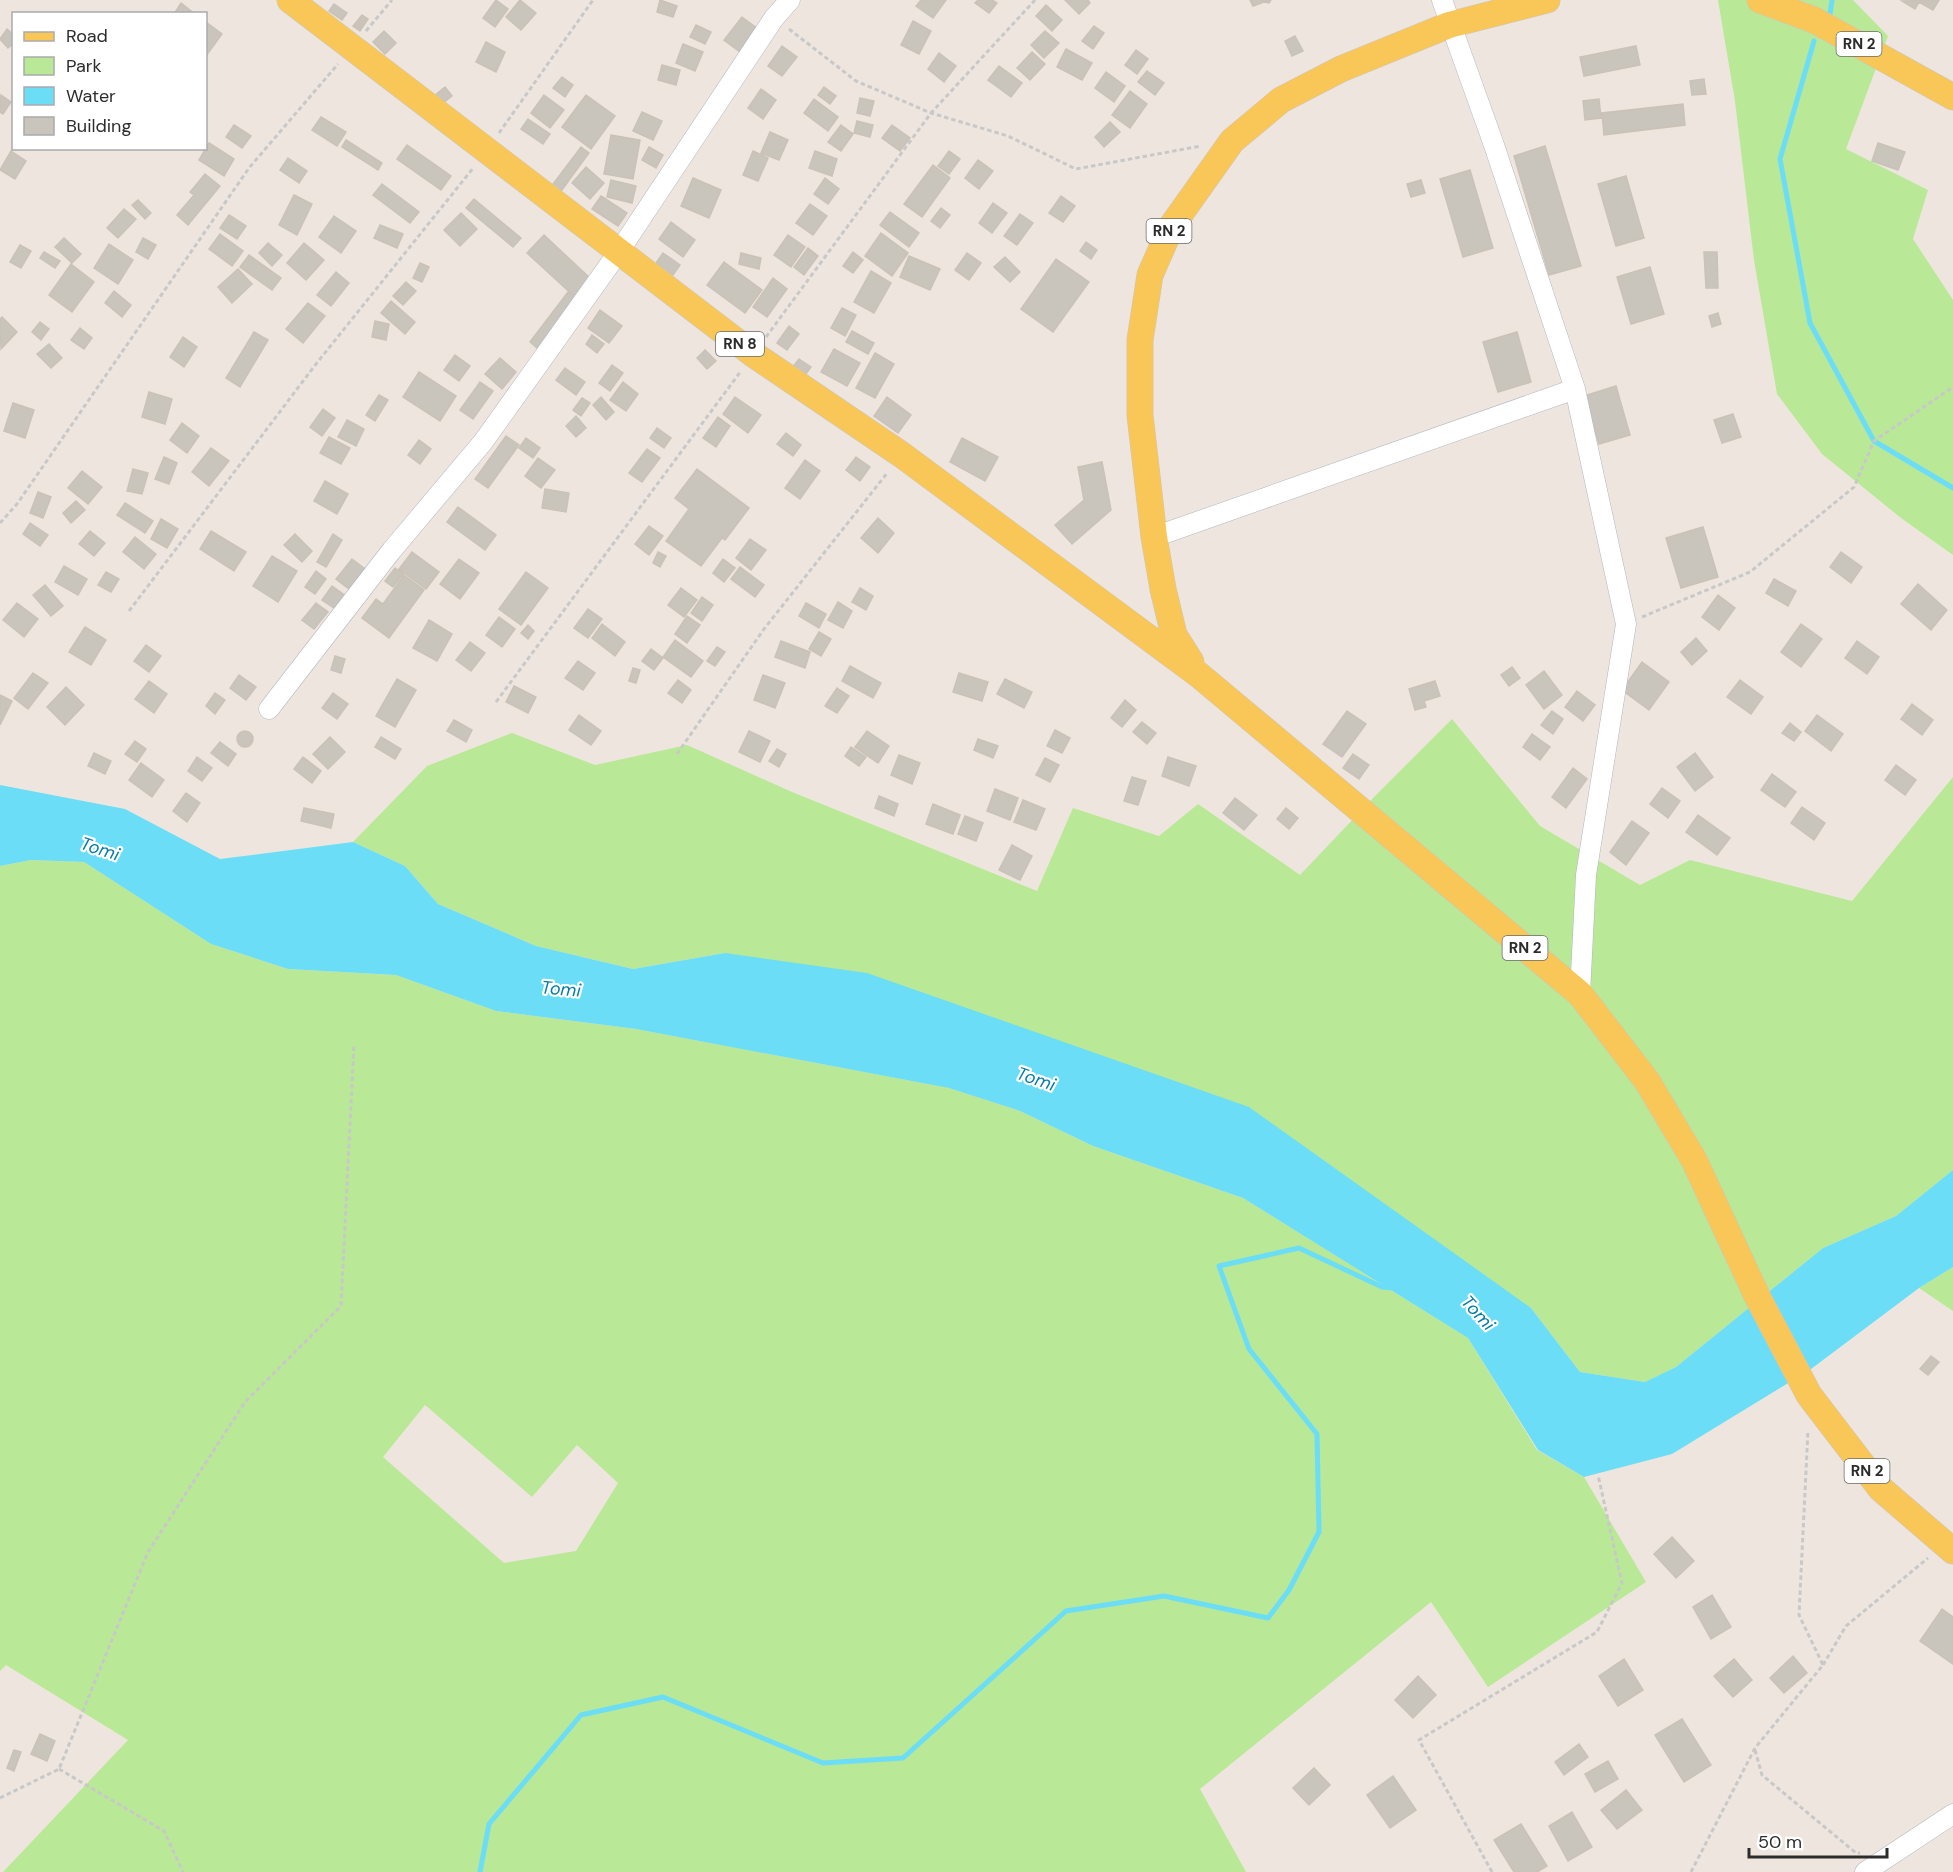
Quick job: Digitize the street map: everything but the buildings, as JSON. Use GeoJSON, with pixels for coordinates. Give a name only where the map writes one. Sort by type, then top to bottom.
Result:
{"type":"FeatureCollection","features":[{"type":"Feature","properties":{"kind":"main road","name":"RN 8"},"geometry":{"type":"LineString","coordinates":[[290,0],[486,151],[620,250],[753,354],[902,455],[1199,675]]}},
{"type":"Feature","properties":{"kind":"main road","name":"RN 2"},"geometry":{"type":"LineString","coordinates":[[1547,0],[1449,25],[1341,69],[1281,100],[1232,141],[1171,227],[1150,275],[1140,340],[1140,415],[1154,537],[1174,635],[1199,675],[1580,994],[1647,1081],[1689,1150],[1757,1296],[1809,1395],[1881,1489],[1949,1547]]}},
{"type":"Feature","properties":{"kind":"main road","name":"RN 2"},"geometry":{"type":"LineString","coordinates":[[1760,0],[1814,20],[1953,97]]}},
{"type":"Feature","properties":{"kind":"street"},"geometry":{"type":"LineString","coordinates":[[269,709],[392,550],[483,442],[620,250],[774,18],[790,0]]}},
{"type":"Feature","properties":{"kind":"street"},"geometry":{"type":"LineString","coordinates":[[1442,0],[1449,25],[1494,145],[1575,388],[1626,624],[1586,875],[1580,994]]}},
{"type":"Feature","properties":{"kind":"street"},"geometry":{"type":"LineString","coordinates":[[1154,537],[1575,388]]}},
{"type":"Feature","properties":{"kind":"street"},"geometry":{"type":"LineString","coordinates":[[1865,1872],[1953,1814]]}},
{"type":"Feature","properties":{"kind":"path"},"geometry":{"type":"LineString","coordinates":[[0,523],[17,504],[249,168],[392,0]]}},
{"type":"Feature","properties":{"kind":"path"},"geometry":{"type":"LineString","coordinates":[[129,611],[316,364],[486,151],[593,0]]}},
{"type":"Feature","properties":{"kind":"path"},"geometry":{"type":"LineString","coordinates":[[774,18],[855,81],[932,113],[1008,136],[1076,169],[1232,141]]}},
{"type":"Feature","properties":{"kind":"path"},"geometry":{"type":"LineString","coordinates":[[1626,624],[1750,572],[1854,487],[1874,441],[1953,387]]}},
{"type":"Feature","properties":{"kind":"path"},"geometry":{"type":"LineString","coordinates":[[677,754],[764,629],[902,455]]}},
{"type":"Feature","properties":{"kind":"path"},"geometry":{"type":"LineString","coordinates":[[0,1798],[59,1769],[148,1552],[245,1402],[341,1306],[354,1045]]}},
{"type":"Feature","properties":{"kind":"path"},"geometry":{"type":"LineString","coordinates":[[1808,1428],[1799,1615],[1823,1665]]}},
{"type":"Feature","properties":{"kind":"path"},"geometry":{"type":"LineString","coordinates":[[1492,1872],[1419,1740],[1597,1632],[1622,1583],[1598,1475]]}},
{"type":"Feature","properties":{"kind":"path"},"geometry":{"type":"LineString","coordinates":[[1691,1872],[1755,1748],[1823,1665],[1846,1626],[1949,1547]]}},
{"type":"Feature","properties":{"kind":"path"},"geometry":{"type":"LineString","coordinates":[[1755,1748],[1762,1775],[1856,1853],[1899,1851]]}},
{"type":"Feature","properties":{"kind":"path"},"geometry":{"type":"LineString","coordinates":[[59,1769],[164,1832],[183,1872]]}},
{"type":"Feature","properties":{"kind":"green space"},"geometry":{"type":"Polygon","coordinates":[[[1718,0],[1853,0],[1888,36],[1846,149],[1928,190],[1913,239],[1953,300],[1953,555],[1901,518],[1822,454],[1777,394],[1754,260],[1735,101],[1718,0]]]}},
{"type":"Feature","properties":{"kind":"green space"},"geometry":{"type":"Polygon","coordinates":[[[1452,719],[1540,826],[1640,885],[1690,860],[1852,901],[1953,777],[1953,1170],[1896,1216],[1823,1248],[1676,1367],[1645,1382],[1580,1372],[1531,1308],[725,953],[633,969],[536,946],[438,904],[405,866],[353,842],[427,766],[512,733],[595,765],[687,745],[792,792],[1037,891],[1073,808],[1159,836],[1198,804],[1300,875],[1452,719]]]}},
{"type":"Feature","properties":{"kind":"green space"},"geometry":{"type":"Polygon","coordinates":[[[31,860],[84,862],[211,944],[288,969],[396,975],[496,1011],[636,1029],[950,1088],[1020,1111],[1093,1146],[1243,1198],[1468,1338],[1537,1450],[1584,1477],[1646,1582],[1488,1687],[1431,1602],[1200,1789],[1246,1872],[3,1872],[128,1740],[6,1665],[0,1671],[0,866],[31,860]],[[425,1405],[383,1457],[504,1563],[576,1551],[618,1483],[577,1445],[532,1497],[425,1405]]]}},
{"type":"Feature","properties":{"kind":"green space"},"geometry":{"type":"Polygon","coordinates":[[[1953,1267],[1953,1311],[1919,1288],[1953,1267]]]}},
{"type":"Feature","properties":{"kind":"water","name":"Tomi"},"geometry":{"type":"Polygon","coordinates":[[[0,785],[125,809],[220,859],[353,842],[405,866],[438,904],[536,946],[633,969],[725,953],[867,973],[1249,1107],[1531,1308],[1580,1372],[1645,1382],[1676,1367],[1823,1248],[1896,1216],[1953,1170],[1953,1267],[1919,1288],[1811,1369],[1672,1454],[1584,1477],[1538,1450],[1468,1338],[1243,1198],[1093,1146],[1020,1111],[949,1088],[636,1029],[496,1011],[396,975],[288,969],[211,944],[84,862],[31,860],[0,866],[0,785]]]}},
{"type":"Feature","properties":{"kind":"waterway"},"geometry":{"type":"LineString","coordinates":[[1830,14],[1832,0]]}},
{"type":"Feature","properties":{"kind":"waterway"},"geometry":{"type":"LineString","coordinates":[[1814,41],[1780,159],[1810,323],[1874,441],[1953,488]]}},
{"type":"Feature","properties":{"kind":"waterway"},"geometry":{"type":"LineString","coordinates":[[480,1872],[489,1824],[581,1715],[663,1697],[823,1763],[903,1758],[1066,1611],[1164,1596],[1268,1618],[1289,1590],[1319,1532],[1317,1434],[1249,1349],[1219,1266],[1299,1248],[1382,1287],[1393,1288]]}}]}
